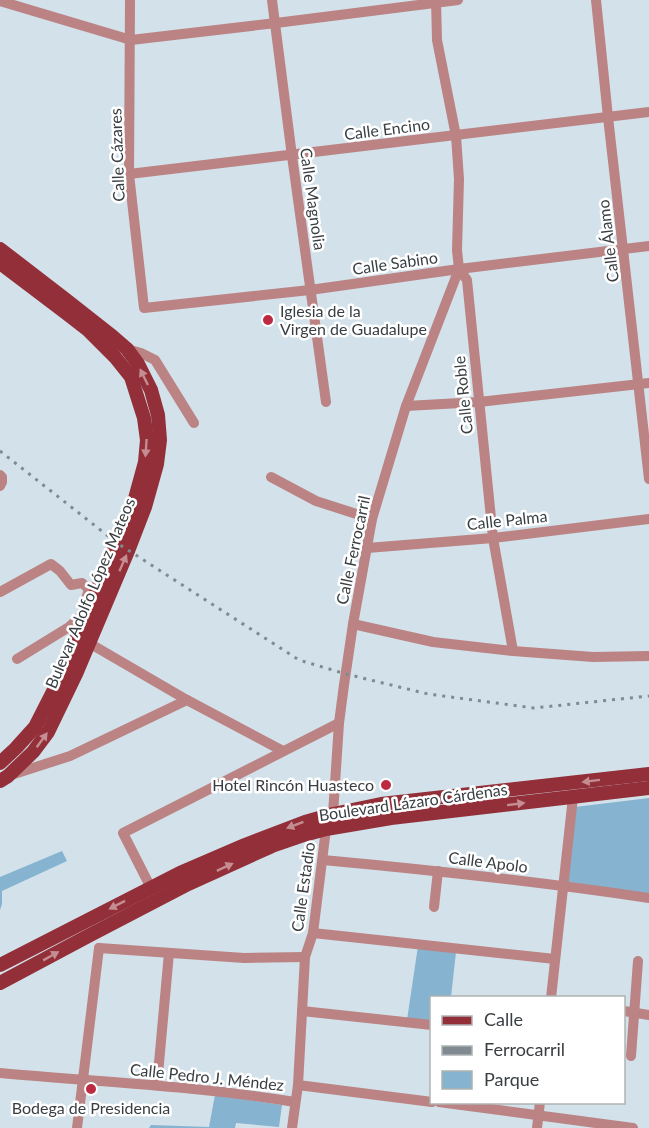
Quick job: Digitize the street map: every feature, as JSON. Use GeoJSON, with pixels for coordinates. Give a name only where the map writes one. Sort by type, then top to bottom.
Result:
{"type":"FeatureCollection","features":[{"type":"Feature","properties":{"kind":"main road","name":"Bulevar Adolfo López Mateos"},"geometry":{"type":"LineString","coordinates":[[0,249],[127,349],[138,364],[150,390],[158,415],[159,441],[157,464],[145,507],[76,674],[48,732],[33,752],[4,778]]}},
{"type":"Feature","properties":{"kind":"main road","name":"Bulevar Adolfo López Mateos"},"geometry":{"type":"LineString","coordinates":[[0,263],[73,318],[115,357],[131,377],[144,418],[147,440],[145,462],[127,521],[82,618],[60,678],[35,727],[0,763]]}},
{"type":"Feature","properties":{"kind":"main road","name":"Boulevard Lázaro Cárdenas"},"geometry":{"type":"LineString","coordinates":[[0,965],[180,873],[304,822],[381,804],[649,774]]}},
{"type":"Feature","properties":{"kind":"main road","name":"Boulevard Lázaro Cárdenas"},"geometry":{"type":"LineString","coordinates":[[0,983],[188,884],[272,846],[326,829],[391,818],[649,788]]}},
{"type":"Feature","properties":{"kind":"street","name":"Calle Cázares"},"geometry":{"type":"LineString","coordinates":[[130,0],[129,174],[144,308]]}},
{"type":"Feature","properties":{"kind":"street","name":"Calle Magnolia"},"geometry":{"type":"LineString","coordinates":[[272,0],[326,402]]}},
{"type":"Feature","properties":{"kind":"street"},"geometry":{"type":"LineString","coordinates":[[0,1],[130,40],[458,0]]}},
{"type":"Feature","properties":{"kind":"street","name":"Calle Álamo"},"geometry":{"type":"LineString","coordinates":[[596,0],[624,249],[644,384],[649,479]]}},
{"type":"Feature","properties":{"kind":"street"},"geometry":{"type":"LineString","coordinates":[[435,2],[437,40],[456,136]]}},
{"type":"Feature","properties":{"kind":"street","name":"Calle Encino"},"geometry":{"type":"LineString","coordinates":[[129,174],[649,112]]}},
{"type":"Feature","properties":{"kind":"street","name":"Calle Roble"},"geometry":{"type":"LineString","coordinates":[[456,136],[459,179],[457,250],[459,269],[467,279],[493,538],[513,651]]}},
{"type":"Feature","properties":{"kind":"street","name":"Calle Sabino"},"geometry":{"type":"LineString","coordinates":[[144,308],[310,290],[649,246]]}},
{"type":"Feature","properties":{"kind":"street","name":"Calle Ferrocarril"},"geometry":{"type":"LineString","coordinates":[[459,269],[406,406],[372,519],[353,624],[433,642],[513,651],[592,657],[649,656]]}},
{"type":"Feature","properties":{"kind":"street"},"geometry":{"type":"LineString","coordinates":[[127,349],[155,360],[195,423]]}},
{"type":"Feature","properties":{"kind":"street"},"geometry":{"type":"LineString","coordinates":[[406,406],[479,402],[644,384]]}},
{"type":"Feature","properties":{"kind":"street"},"geometry":{"type":"LineString","coordinates":[[0,475],[2,482],[0,486]]}},
{"type":"Feature","properties":{"kind":"street"},"geometry":{"type":"LineString","coordinates":[[271,477],[316,501],[372,519]]}},
{"type":"Feature","properties":{"kind":"street","name":"Calle Palma"},"geometry":{"type":"LineString","coordinates":[[367,548],[493,538],[649,519]]}},
{"type":"Feature","properties":{"kind":"street"},"geometry":{"type":"LineString","coordinates":[[0,592],[51,564],[71,585],[82,583],[89,589],[82,618],[17,659]]}},
{"type":"Feature","properties":{"kind":"street","name":"Calle Estadio"},"geometry":{"type":"LineString","coordinates":[[298,1084],[305,957],[313,933],[326,829],[333,814],[339,723],[353,624]]}},
{"type":"Feature","properties":{"kind":"street"},"geometry":{"type":"LineString","coordinates":[[89,643],[187,700],[284,752]]}},
{"type":"Feature","properties":{"kind":"street"},"geometry":{"type":"LineString","coordinates":[[4,778],[70,756],[187,700]]}},
{"type":"Feature","properties":{"kind":"street"},"geometry":{"type":"LineString","coordinates":[[151,888],[123,833],[339,723]]}},
{"type":"Feature","properties":{"kind":"street"},"geometry":{"type":"LineString","coordinates":[[551,996],[573,797]]}},
{"type":"Feature","properties":{"kind":"street","name":"Calle Apolo"},"geometry":{"type":"LineString","coordinates":[[323,860],[438,871],[649,898]]}},
{"type":"Feature","properties":{"kind":"street"},"geometry":{"type":"LineString","coordinates":[[434,907],[438,871]]}},
{"type":"Feature","properties":{"kind":"street"},"geometry":{"type":"LineString","coordinates":[[313,933],[555,959]]}},
{"type":"Feature","properties":{"kind":"street"},"geometry":{"type":"LineString","coordinates":[[77,1128],[99,948],[90,935]]}},
{"type":"Feature","properties":{"kind":"street"},"geometry":{"type":"LineString","coordinates":[[99,948],[244,958],[305,957]]}},
{"type":"Feature","properties":{"kind":"street"},"geometry":{"type":"LineString","coordinates":[[157,1084],[169,953]]}},
{"type":"Feature","properties":{"kind":"street"},"geometry":{"type":"LineString","coordinates":[[631,1056],[629,1012],[638,961]]}},
{"type":"Feature","properties":{"kind":"street"},"geometry":{"type":"LineString","coordinates":[[302,1011],[430,1025]]}},
{"type":"Feature","properties":{"kind":"street"},"geometry":{"type":"LineString","coordinates":[[629,1012],[649,1015]]}},
{"type":"Feature","properties":{"kind":"street","name":"Calle Pedro J. Méndez"},"geometry":{"type":"LineString","coordinates":[[0,1073],[157,1084],[295,1102],[298,1084],[430,1102]]}},
{"type":"Feature","properties":{"kind":"street"},"geometry":{"type":"LineString","coordinates":[[292,1128],[295,1102]]}},
{"type":"Feature","properties":{"kind":"street"},"geometry":{"type":"LineString","coordinates":[[454,1104],[633,1128]]}},
{"type":"Feature","properties":{"kind":"street"},"geometry":{"type":"LineString","coordinates":[[537,1128],[540,1104]]}},
{"type":"Feature","properties":{"kind":"green space"},"geometry":{"type":"Polygon","coordinates":[[[649,798],[649,894],[568,882],[575,807],[649,798]]]}},
{"type":"Feature","properties":{"kind":"green space"},"geometry":{"type":"Polygon","coordinates":[[[62,851],[67,861],[2,891],[0,910],[0,877],[62,851]]]}},
{"type":"Feature","properties":{"kind":"green space"},"geometry":{"type":"Polygon","coordinates":[[[418,946],[456,952],[451,996],[430,996],[430,1023],[407,1020],[418,946]]]}},
{"type":"Feature","properties":{"kind":"green space"},"geometry":{"type":"Polygon","coordinates":[[[215,1095],[282,1105],[279,1127],[236,1123],[235,1128],[149,1128],[151,1125],[209,1127],[215,1095]]]}},
{"type":"Feature","properties":{"kind":"railway"},"geometry":{"type":"LineString","coordinates":[[0,451],[117,543],[299,660],[428,694],[534,708],[649,696]]}},
{"type":"Feature","properties":{"kind":"place","name":"Iglesia de la Virgen de Guadalupe"},"geometry":{"type":"Point","coordinates":[268,320]}},
{"type":"Feature","properties":{"kind":"place","name":"Hotel Rincón Huasteco"},"geometry":{"type":"Point","coordinates":[386,785]}},
{"type":"Feature","properties":{"kind":"place","name":"Bodega de Presidencia"},"geometry":{"type":"Point","coordinates":[91,1089]}}]}
